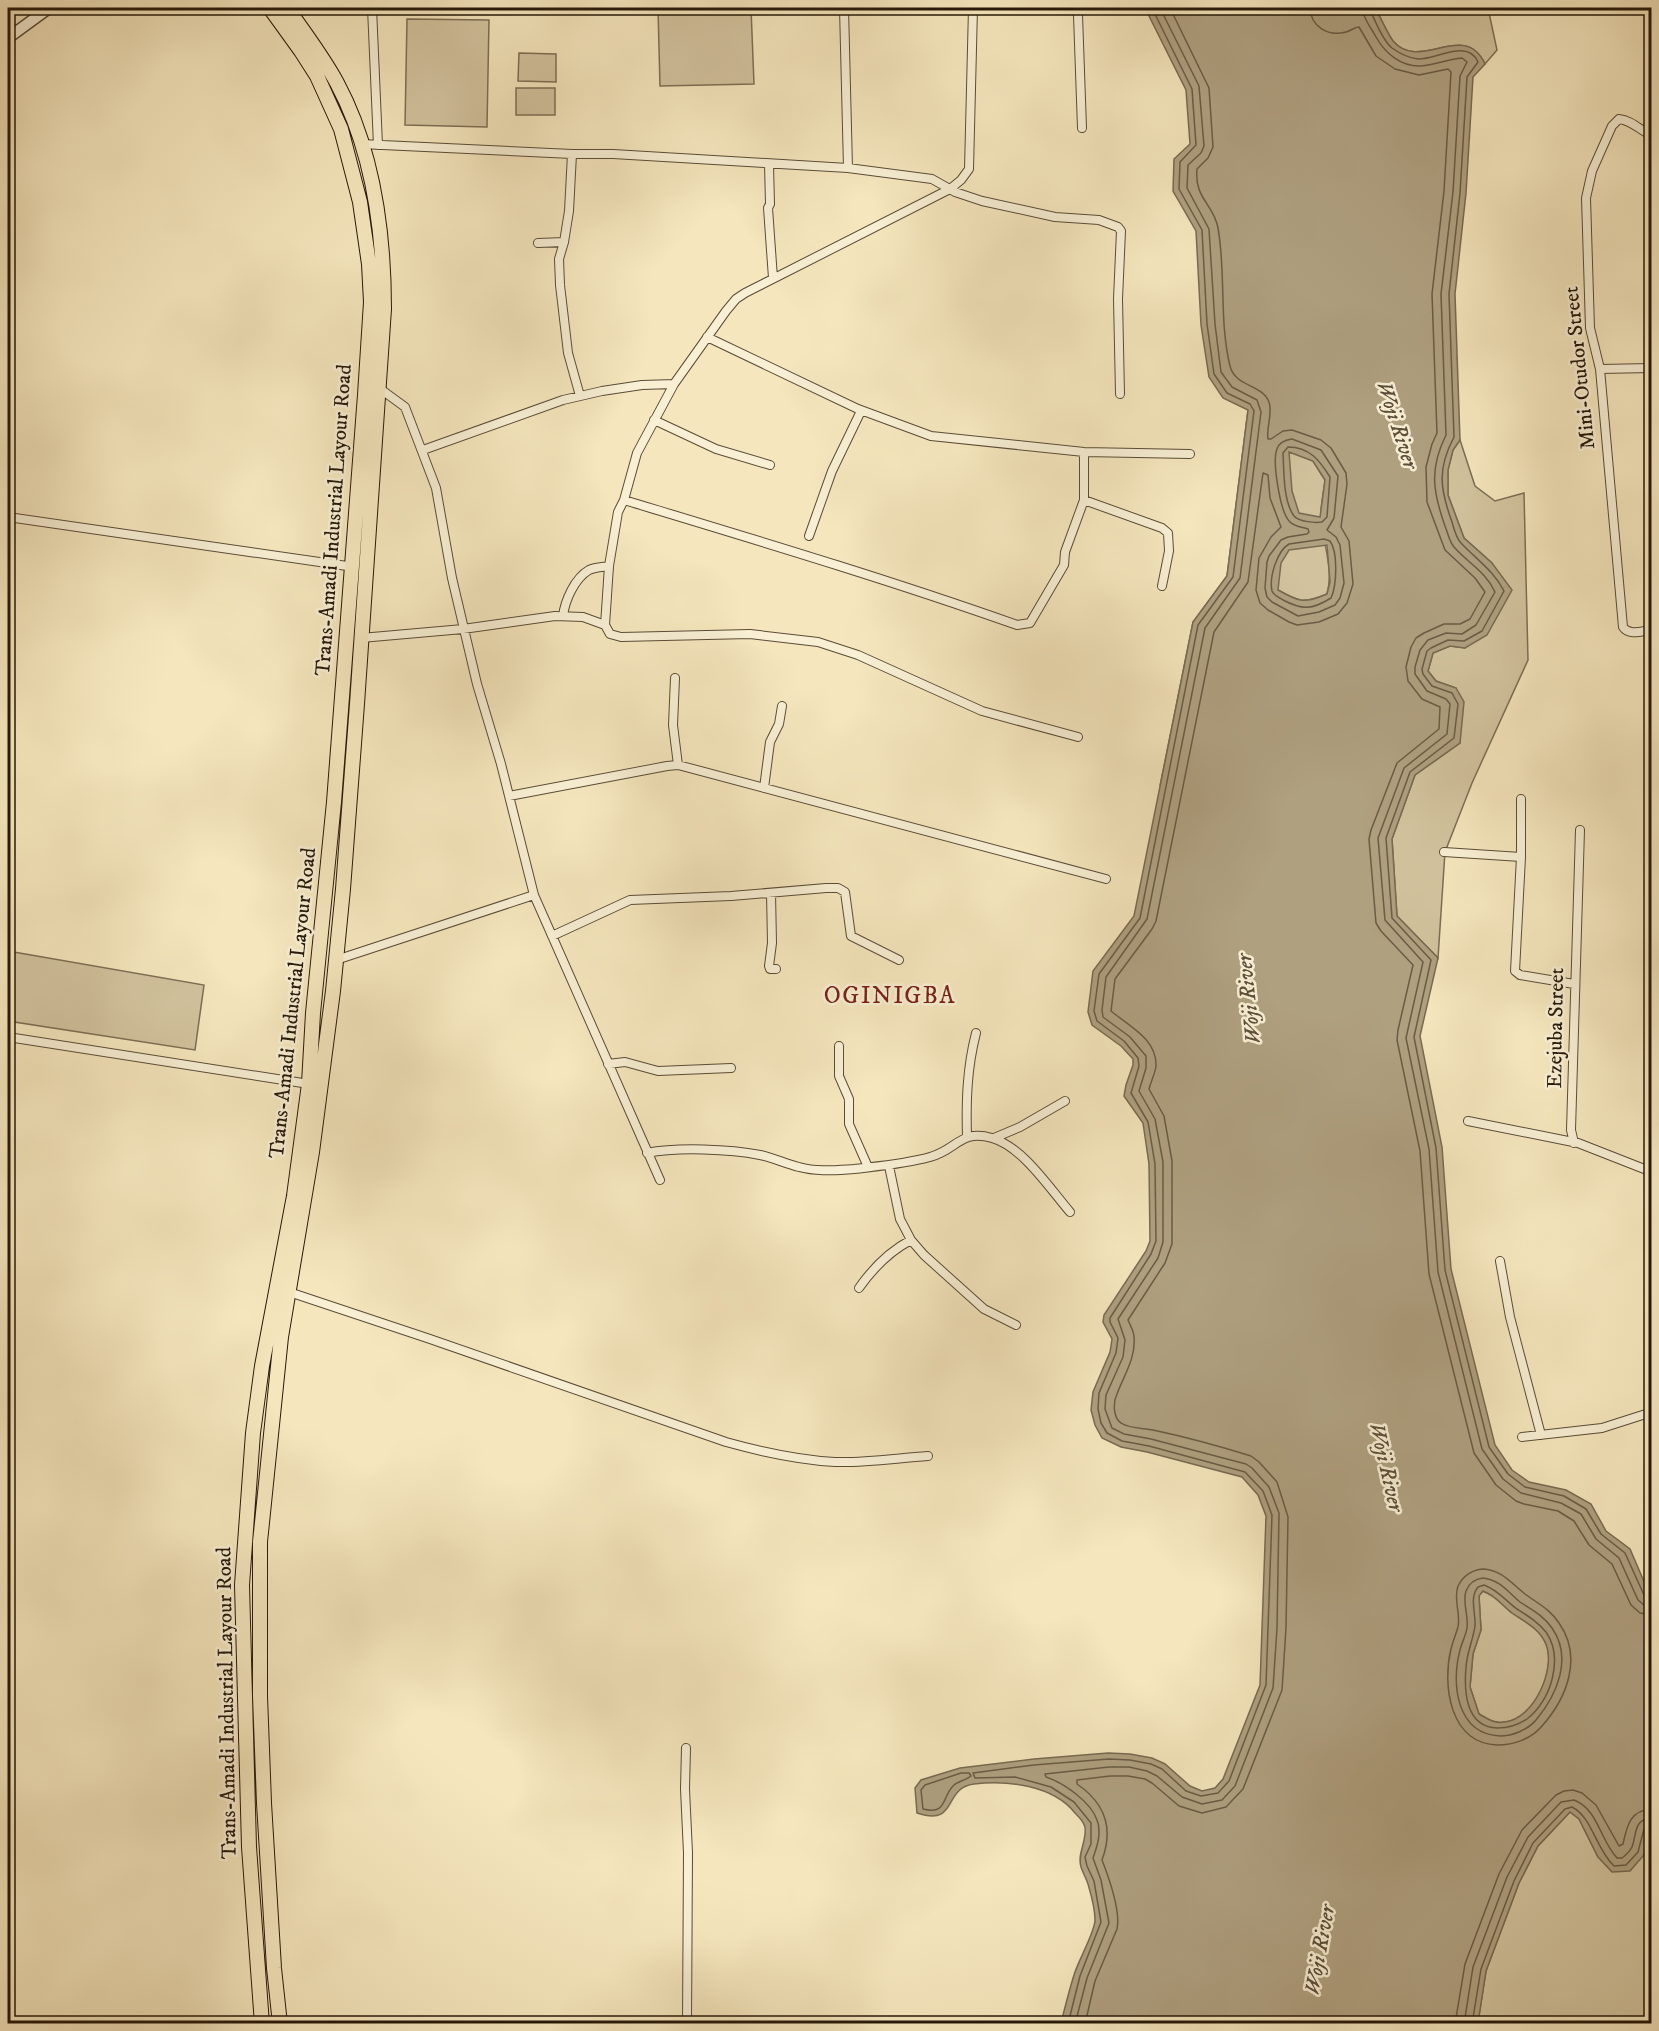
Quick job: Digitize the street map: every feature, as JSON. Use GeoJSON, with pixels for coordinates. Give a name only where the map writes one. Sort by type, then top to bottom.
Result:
{"type":"FeatureCollection","features":[{"type":"Feature","properties":{"kind":"main road","name":"Trans-Amadi Industrial Layour Road"},"geometry":{"type":"LineString","coordinates":[[261,2024],[249,1847],[242,1585],[253,1433],[262,1366],[294,1196],[309,1084],[313,1013],[334,801],[371,302],[365,232],[341,129],[330,102],[301,51],[270,8]]}},
{"type":"Feature","properties":{"kind":"main road","name":"Trans-Amadi Industrial Layour Road"},"geometry":{"type":"LineString","coordinates":[[280,2024],[274,1968],[264,1803],[260,1542],[281,1337],[320,1094],[336,960],[380,388],[384,309],[380,223],[362,144],[338,84],[287,8]]}},
{"type":"Feature","properties":{"kind":"main road"},"geometry":{"type":"LineString","coordinates":[[242,1585],[260,1586]]}},
{"type":"Feature","properties":{"kind":"street"},"geometry":{"type":"LineString","coordinates":[[8,38],[49,8]]}},
{"type":"Feature","properties":{"kind":"street"},"geometry":{"type":"LineString","coordinates":[[372,8],[378,145]]}},
{"type":"Feature","properties":{"kind":"street"},"geometry":{"type":"LineString","coordinates":[[844,8],[849,168]]}},
{"type":"Feature","properties":{"kind":"street"},"geometry":{"type":"LineString","coordinates":[[973,8],[969,169],[950,189],[736,299],[674,384],[637,453],[624,500],[618,512],[609,566],[605,625],[610,634],[621,637],[750,634],[818,642],[858,655],[913,678],[972,708],[1078,737]]}},
{"type":"Feature","properties":{"kind":"street"},"geometry":{"type":"LineString","coordinates":[[1076,8],[1082,128]]}},
{"type":"Feature","properties":{"kind":"street","name":"Mini-Otudor Street"},"geometry":{"type":"LineString","coordinates":[[1652,136],[1627,120],[1618,119],[1612,126],[1588,186],[1586,198],[1590,328],[1599,369],[1623,627],[1625,631],[1630,632],[1652,630]]}},
{"type":"Feature","properties":{"kind":"street"},"geometry":{"type":"LineString","coordinates":[[362,144],[613,154],[849,168],[932,179],[967,196],[1021,210],[1077,220],[1099,220],[1118,227],[1121,231],[1118,299],[1120,394]]}},
{"type":"Feature","properties":{"kind":"street"},"geometry":{"type":"LineString","coordinates":[[572,154],[569,211],[559,259],[568,353],[580,396]]}},
{"type":"Feature","properties":{"kind":"street"},"geometry":{"type":"LineString","coordinates":[[769,164],[770,204],[768,208],[773,278]]}},
{"type":"Feature","properties":{"kind":"street"},"geometry":{"type":"LineString","coordinates":[[538,243],[564,242]]}},
{"type":"Feature","properties":{"kind":"street"},"geometry":{"type":"LineString","coordinates":[[707,337],[861,411],[936,438],[1083,452],[1190,454]]}},
{"type":"Feature","properties":{"kind":"street"},"geometry":{"type":"LineString","coordinates":[[1599,369],[1652,368]]}},
{"type":"Feature","properties":{"kind":"street"},"geometry":{"type":"LineString","coordinates":[[423,450],[563,400],[642,386],[674,384]]}},
{"type":"Feature","properties":{"kind":"street"},"geometry":{"type":"LineString","coordinates":[[380,388],[405,407],[436,488],[463,629],[534,895],[660,1180]]}},
{"type":"Feature","properties":{"kind":"street"},"geometry":{"type":"LineString","coordinates":[[809,536],[832,471],[861,411]]}},
{"type":"Feature","properties":{"kind":"street"},"geometry":{"type":"LineString","coordinates":[[654,420],[716,449],[770,465]]}},
{"type":"Feature","properties":{"kind":"street"},"geometry":{"type":"LineString","coordinates":[[624,500],[935,596],[1017,625],[1024,625],[1030,623],[1064,566],[1065,552],[1084,500],[1083,452]]}},
{"type":"Feature","properties":{"kind":"street"},"geometry":{"type":"LineString","coordinates":[[1084,500],[1162,528],[1168,533],[1170,551],[1162,586]]}},
{"type":"Feature","properties":{"kind":"street"},"geometry":{"type":"LineString","coordinates":[[8,517],[366,568]]}},
{"type":"Feature","properties":{"kind":"street"},"geometry":{"type":"LineString","coordinates":[[563,616],[564,605],[578,581],[588,570],[609,566]]}},
{"type":"Feature","properties":{"kind":"street"},"geometry":{"type":"LineString","coordinates":[[361,638],[463,629],[563,616],[583,618],[605,625]]}},
{"type":"Feature","properties":{"kind":"street"},"geometry":{"type":"LineString","coordinates":[[675,678],[673,725],[678,765]]}},
{"type":"Feature","properties":{"kind":"street"},"geometry":{"type":"LineString","coordinates":[[764,788],[770,742],[779,724],[782,706]]}},
{"type":"Feature","properties":{"kind":"street"},"geometry":{"type":"LineString","coordinates":[[509,796],[678,765],[1106,879]]}},
{"type":"Feature","properties":{"kind":"street"},"geometry":{"type":"LineString","coordinates":[[1521,799],[1516,973],[1574,984]]}},
{"type":"Feature","properties":{"kind":"street","name":"Ezejuba Street"},"geometry":{"type":"LineString","coordinates":[[1574,1143],[1571,1130],[1580,830]]}},
{"type":"Feature","properties":{"kind":"street"},"geometry":{"type":"LineString","coordinates":[[1444,852],[1521,858]]}},
{"type":"Feature","properties":{"kind":"street"},"geometry":{"type":"LineString","coordinates":[[552,936],[630,900],[838,888],[847,896],[851,936],[899,960]]}},
{"type":"Feature","properties":{"kind":"street"},"geometry":{"type":"LineString","coordinates":[[771,893],[772,943],[769,966],[770,969],[776,969]]}},
{"type":"Feature","properties":{"kind":"street"},"geometry":{"type":"LineString","coordinates":[[336,960],[534,895]]}},
{"type":"Feature","properties":{"kind":"street"},"geometry":{"type":"LineString","coordinates":[[967,1136],[966,1086],[976,1033]]}},
{"type":"Feature","properties":{"kind":"street"},"geometry":{"type":"LineString","coordinates":[[8,1037],[309,1084]]}},
{"type":"Feature","properties":{"kind":"street"},"geometry":{"type":"LineString","coordinates":[[839,1046],[839,1076],[849,1099],[849,1124],[868,1167]]}},
{"type":"Feature","properties":{"kind":"street"},"geometry":{"type":"LineString","coordinates":[[608,1064],[625,1062],[658,1071],[731,1068]]}},
{"type":"Feature","properties":{"kind":"street"},"geometry":{"type":"LineString","coordinates":[[994,1138],[1020,1127],[1065,1101]]}},
{"type":"Feature","properties":{"kind":"street"},"geometry":{"type":"LineString","coordinates":[[1468,1120],[1578,1143],[1652,1172]]}},
{"type":"Feature","properties":{"kind":"street"},"geometry":{"type":"LineString","coordinates":[[647,1154],[661,1150],[757,1154],[815,1170],[889,1166],[940,1154],[967,1136],[977,1135],[994,1138],[1023,1157],[1070,1212]]}},
{"type":"Feature","properties":{"kind":"street"},"geometry":{"type":"LineString","coordinates":[[889,1166],[900,1219],[911,1240],[924,1255],[984,1309],[1016,1325]]}},
{"type":"Feature","properties":{"kind":"street"},"geometry":{"type":"LineString","coordinates":[[859,1288],[883,1260],[911,1240]]}},
{"type":"Feature","properties":{"kind":"street"},"geometry":{"type":"LineString","coordinates":[[1500,1261],[1510,1317],[1541,1435]]}},
{"type":"Feature","properties":{"kind":"street"},"geometry":{"type":"LineString","coordinates":[[289,1292],[747,1448],[784,1456],[838,1462],[928,1456]]}},
{"type":"Feature","properties":{"kind":"street"},"geometry":{"type":"LineString","coordinates":[[1522,1437],[1602,1428],[1652,1412]]}},
{"type":"Feature","properties":{"kind":"street"},"geometry":{"type":"LineString","coordinates":[[686,1748],[687,2024]]}},
{"type":"Feature","properties":{"kind":"shaded area"},"geometry":{"type":"Polygon","coordinates":[[[658,8],[751,8],[754,84],[660,86],[658,8]]]}},
{"type":"Feature","properties":{"kind":"shaded area"},"geometry":{"type":"Polygon","coordinates":[[[1375,8],[1488,8],[1497,50],[1485,64],[1476,51],[1466,46],[1454,45],[1416,52],[1404,49],[1393,41],[1375,8]]]}},
{"type":"Feature","properties":{"kind":"shaded area"},"geometry":{"type":"Polygon","coordinates":[[[407,19],[489,20],[487,127],[405,125],[407,19]]]}},
{"type":"Feature","properties":{"kind":"shaded area"},"geometry":{"type":"Polygon","coordinates":[[[519,53],[556,54],[556,82],[518,81],[519,53]]]}},
{"type":"Feature","properties":{"kind":"shaded area"},"geometry":{"type":"Polygon","coordinates":[[[516,88],[555,88],[555,115],[516,115],[516,88]]]}},
{"type":"Feature","properties":{"kind":"shaded area"},"geometry":{"type":"Polygon","coordinates":[[[1248,410],[1289,451],[1313,461],[1325,480],[1321,513],[1329,566],[1327,594],[1301,600],[1278,590],[1160,786],[1193,622],[1227,576],[1248,410]]]}},
{"type":"Feature","properties":{"kind":"shaded area"},"geometry":{"type":"Polygon","coordinates":[[[1460,440],[1475,486],[1495,501],[1524,493],[1528,660],[1472,783],[1445,852],[1438,958],[1397,916],[1392,839],[1415,775],[1460,743],[1456,688],[1436,681],[1428,671],[1433,653],[1450,646],[1465,648],[1492,563],[1464,538],[1448,495],[1448,470],[1453,450],[1460,440]]]}},
{"type":"Feature","properties":{"kind":"shaded area"},"geometry":{"type":"Polygon","coordinates":[[[8,951],[204,985],[195,1050],[8,1021],[8,951]]]}},
{"type":"Feature","properties":{"kind":"shaded area"},"geometry":{"type":"Polygon","coordinates":[[[1482,1591],[1495,1598],[1536,1630],[1543,1638],[1549,1654],[1546,1679],[1534,1703],[1516,1719],[1505,1722],[1494,1722],[1479,1714],[1470,1687],[1473,1654],[1481,1630],[1479,1595],[1482,1591]]]}},
{"type":"Feature","properties":{"kind":"shaded area"},"geometry":{"type":"Polygon","coordinates":[[[1570,1812],[1579,1819],[1598,1857],[1644,1855],[1651,1819],[1651,2014],[1636,2024],[1478,2022],[1486,1971],[1519,1883],[1538,1846],[1570,1812]]]}},
{"type":"Feature","properties":{"kind":"water","name":"Woji River"},"geometry":{"type":"Polygon","coordinates":[[[1145,8],[1315,8],[1337,11],[1375,8],[1393,41],[1404,49],[1416,52],[1454,45],[1466,46],[1476,51],[1485,64],[1473,77],[1466,193],[1455,294],[1460,440],[1453,450],[1448,470],[1448,495],[1464,538],[1492,563],[1512,590],[1487,635],[1465,648],[1450,646],[1433,653],[1428,671],[1436,681],[1456,688],[1464,702],[1460,743],[1415,775],[1392,839],[1397,916],[1438,958],[1420,1036],[1442,1147],[1451,1269],[1495,1445],[1512,1470],[1529,1482],[1566,1490],[1591,1504],[1606,1531],[1630,1549],[1651,1598],[1652,1819],[1644,1855],[1630,1871],[1612,1872],[1598,1857],[1579,1819],[1570,1812],[1538,1846],[1519,1883],[1486,1971],[1478,2023],[1061,2023],[1074,1975],[1095,1920],[1094,1906],[1080,1862],[1085,1838],[1085,1827],[1082,1821],[1055,1796],[1042,1790],[1001,1783],[974,1784],[964,1787],[945,1811],[939,1815],[930,1816],[917,1813],[915,1788],[921,1780],[960,1768],[1034,1759],[1108,1753],[1130,1754],[1152,1758],[1165,1764],[1190,1786],[1202,1791],[1215,1788],[1223,1779],[1260,1685],[1266,1516],[1258,1495],[1242,1477],[1121,1447],[1102,1438],[1091,1410],[1093,1392],[1110,1352],[1112,1339],[1103,1322],[1104,1315],[1146,1251],[1150,1241],[1149,1164],[1143,1123],[1124,1096],[1133,1059],[1121,1046],[1092,1025],[1088,1012],[1093,971],[1134,916],[1193,622],[1227,576],[1248,410],[1223,398],[1209,377],[1201,325],[1196,231],[1173,191],[1174,159],[1190,144],[1186,90],[1145,8]],[[1289,452],[1292,491],[1299,513],[1320,517],[1325,480],[1313,461],[1289,452]],[[1327,545],[1289,550],[1281,563],[1278,590],[1302,600],[1327,594],[1330,582],[1327,545]],[[1483,1591],[1479,1596],[1481,1630],[1473,1654],[1470,1687],[1479,1714],[1494,1722],[1505,1722],[1525,1712],[1540,1691],[1548,1666],[1546,1644],[1536,1630],[1498,1600],[1483,1591]]]}},
{"type":"Feature","properties":{"kind":"district","name":"OGINIGBA"},"geometry":{"type":"Point","coordinates":[890,996]}}]}
